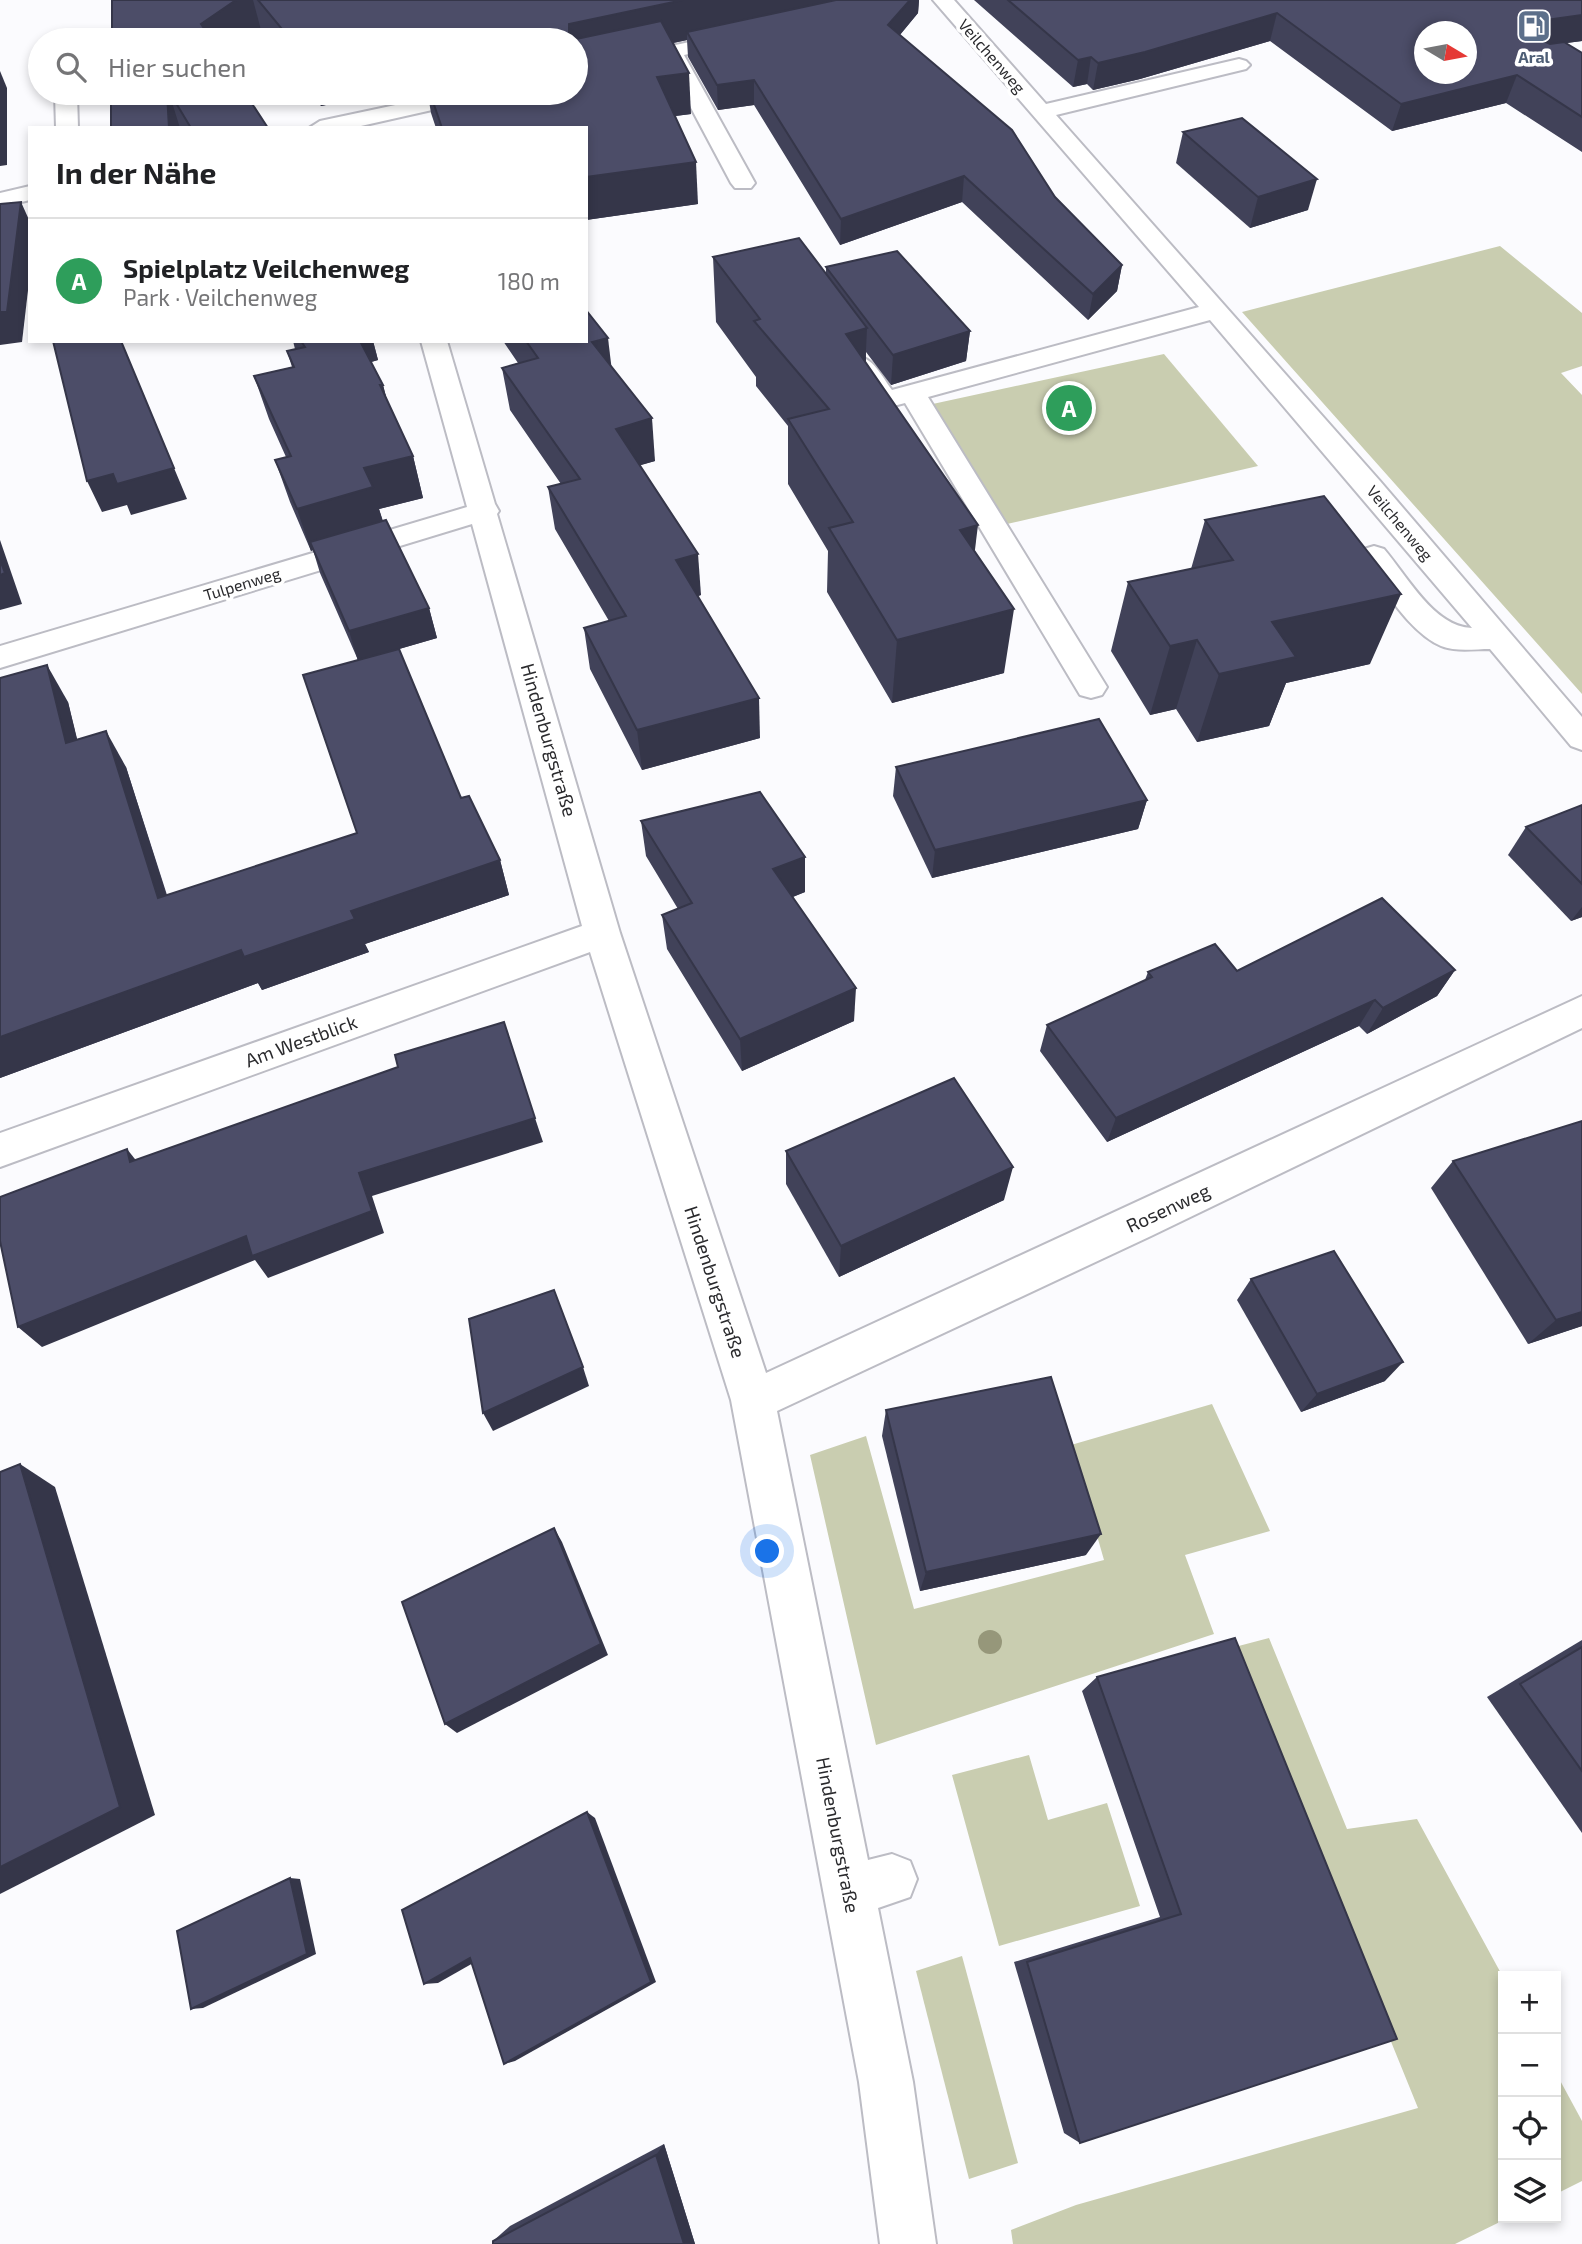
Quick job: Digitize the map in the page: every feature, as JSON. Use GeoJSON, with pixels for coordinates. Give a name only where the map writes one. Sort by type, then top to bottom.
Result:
{"type":"FeatureCollection","features":[{"type":"Feature","properties":{"kind":"street","name":"Veilchenweg"},"geometry":{"type":"LineString","coordinates":[[943,0],[1582,738]]}},
{"type":"Feature","properties":{"kind":"street"},"geometry":{"type":"LineString","coordinates":[[588,70],[753,35]]}},
{"type":"Feature","properties":{"kind":"street"},"geometry":{"type":"LineString","coordinates":[[672,52],[743,183]]}},
{"type":"Feature","properties":{"kind":"street","name":"Veilchenweg"},"geometry":{"type":"LineString","coordinates":[[1040,112],[1238,65]]}},
{"type":"Feature","properties":{"kind":"street"},"geometry":{"type":"LineString","coordinates":[[66,105],[67,126]]}},
{"type":"Feature","properties":{"kind":"street"},"geometry":{"type":"LineString","coordinates":[[336,126],[369,122],[435,105]]}},
{"type":"Feature","properties":{"kind":"street"},"geometry":{"type":"LineString","coordinates":[[0,200],[28,193]]}},
{"type":"Feature","properties":{"kind":"street"},"geometry":{"type":"LineString","coordinates":[[845,345],[886,400],[1214,311]]}},
{"type":"Feature","properties":{"kind":"street","name":"Hindenburgstraße"},"geometry":{"type":"LineString","coordinates":[[435,343],[485,511],[602,933],[753,1400],[870,1885],[886,2082],[908,2244]]}},
{"type":"Feature","properties":{"kind":"street"},"geometry":{"type":"LineString","coordinates":[[912,393],[1091,687]]}},
{"type":"Feature","properties":{"kind":"street","name":"Tulpenweg"},"geometry":{"type":"LineString","coordinates":[[0,657],[485,511]]}},
{"type":"Feature","properties":{"kind":"street"},"geometry":{"type":"LineString","coordinates":[[1374,556],[1430,624],[1451,638],[1498,639]]}},
{"type":"Feature","properties":{"kind":"street","name":"Am Westblick"},"geometry":{"type":"LineString","coordinates":[[0,1150],[602,933]]}},
{"type":"Feature","properties":{"kind":"street","name":"Rosenweg"},"geometry":{"type":"LineString","coordinates":[[753,1400],[1125,1228],[1582,1011]]}},
{"type":"Feature","properties":{"kind":"green space"},"geometry":{"type":"Polygon","coordinates":[[[1500,246],[1582,313],[1582,366],[1561,373],[1582,395],[1582,694],[1242,312],[1500,246]]]}},
{"type":"Feature","properties":{"kind":"green space"},"geometry":{"type":"Polygon","coordinates":[[[1164,354],[1258,466],[1007,524],[928,405],[1164,354]]]}},
{"type":"Feature","properties":{"kind":"green space"},"geometry":{"type":"Polygon","coordinates":[[[1212,1404],[1270,1531],[1185,1555],[1214,1634],[876,1745],[810,1455],[866,1436],[914,1609],[1104,1560],[1071,1445],[1212,1404]]]}},
{"type":"Feature","properties":{"kind":"green space"},"geometry":{"type":"Polygon","coordinates":[[[1269,1638],[1347,1829],[1417,1819],[1500,1971],[1498,2223],[1455,2244],[1013,2244],[1011,2230],[1076,2205],[1418,2108],[1231,1648],[1269,1638]]]}},
{"type":"Feature","properties":{"kind":"green space"},"geometry":{"type":"Polygon","coordinates":[[[1029,1755],[1048,1820],[1107,1803],[1140,1906],[999,1946],[952,1775],[1029,1755]]]}},
{"type":"Feature","properties":{"kind":"green space"},"geometry":{"type":"Polygon","coordinates":[[[962,1956],[1018,2163],[969,2179],[916,1971],[962,1956]]]}},
{"type":"Feature","properties":{"kind":"green space"},"geometry":{"type":"Polygon","coordinates":[[[1561,2082],[1582,2121],[1582,2181],[1561,2192],[1561,2082]]]}},
{"type":"Feature","properties":{"kind":"building"},"geometry":{"type":"Polygon","coordinates":[[[112,0],[236,0],[201,24],[204,28],[112,28],[112,0]]]}},
{"type":"Feature","properties":{"kind":"building"},"geometry":{"type":"Polygon","coordinates":[[[258,0],[683,0],[569,24],[569,28],[281,28],[258,0]]]}},
{"type":"Feature","properties":{"kind":"building"},"geometry":{"type":"Polygon","coordinates":[[[836,0],[910,0],[888,25],[1012,130],[1055,197],[1122,265],[1093,294],[964,176],[841,219],[754,80],[717,85],[687,32],[836,0]]]}},
{"type":"Feature","properties":{"kind":"building"},"geometry":{"type":"Polygon","coordinates":[[[1008,0],[1582,0],[1582,15],[1531,22],[1544,30],[1536,35],[1537,38],[1550,44],[1564,42],[1582,53],[1582,117],[1517,75],[1401,104],[1277,13],[1145,52],[1098,63],[1091,57],[1078,60],[1008,0]]]}},
{"type":"Feature","properties":{"kind":"building"},"geometry":{"type":"Polygon","coordinates":[[[661,21],[689,73],[657,77],[696,162],[588,177],[588,126],[441,126],[434,105],[588,105],[588,37],[661,21]]]}},
{"type":"Feature","properties":{"kind":"building"},"geometry":{"type":"Polygon","coordinates":[[[111,105],[168,105],[169,126],[111,126],[111,105]]]}},
{"type":"Feature","properties":{"kind":"building"},"geometry":{"type":"Polygon","coordinates":[[[177,105],[253,105],[267,126],[190,126],[177,105]]]}},
{"type":"Feature","properties":{"kind":"building"},"geometry":{"type":"Polygon","coordinates":[[[1242,118],[1317,179],[1258,197],[1183,132],[1242,118]]]}},
{"type":"Feature","properties":{"kind":"building"},"geometry":{"type":"Polygon","coordinates":[[[21,202],[7,312],[0,312],[0,204],[21,202]]]}},
{"type":"Feature","properties":{"kind":"building"},"geometry":{"type":"Polygon","coordinates":[[[799,238],[867,328],[846,334],[978,525],[960,530],[1014,609],[897,640],[829,528],[853,522],[788,419],[829,409],[754,321],[760,319],[713,257],[799,238]]]}},
{"type":"Feature","properties":{"kind":"building"},"geometry":{"type":"Polygon","coordinates":[[[897,251],[970,331],[893,355],[826,267],[897,251]]]}},
{"type":"Feature","properties":{"kind":"building"},"geometry":{"type":"Polygon","coordinates":[[[588,313],[608,338],[592,342],[652,418],[616,429],[698,554],[676,560],[759,698],[637,730],[584,628],[626,616],[548,487],[580,479],[502,368],[538,358],[527,343],[588,343],[588,313]]]}},
{"type":"Feature","properties":{"kind":"building"},"geometry":{"type":"Polygon","coordinates":[[[53,343],[122,343],[174,468],[117,484],[113,474],[87,481],[53,343]]]}},
{"type":"Feature","properties":{"kind":"building"},"geometry":{"type":"Polygon","coordinates":[[[302,343],[361,343],[383,385],[380,385],[413,456],[364,468],[373,487],[297,509],[275,460],[291,456],[254,376],[294,367],[287,351],[305,347],[302,343]]]}},
{"type":"Feature","properties":{"kind":"building"},"geometry":{"type":"Polygon","coordinates":[[[1324,496],[1401,594],[1272,622],[1296,657],[1219,674],[1197,640],[1170,646],[1128,582],[1233,560],[1205,520],[1324,496]]]}},
{"type":"Feature","properties":{"kind":"building"},"geometry":{"type":"Polygon","coordinates":[[[386,520],[429,608],[349,631],[310,542],[386,520]]]}},
{"type":"Feature","properties":{"kind":"building"},"geometry":{"type":"Polygon","coordinates":[[[0,560],[5,573],[0,575],[0,560]]]}},
{"type":"Feature","properties":{"kind":"building"},"geometry":{"type":"Polygon","coordinates":[[[399,649],[461,798],[469,796],[500,860],[351,911],[355,919],[244,957],[241,950],[0,1037],[0,678],[47,665],[66,743],[106,731],[158,898],[357,833],[303,675],[399,649]]]}},
{"type":"Feature","properties":{"kind":"building"},"geometry":{"type":"Polygon","coordinates":[[[1099,719],[1147,800],[935,850],[896,767],[1099,719]]]}},
{"type":"Feature","properties":{"kind":"building"},"geometry":{"type":"Polygon","coordinates":[[[760,792],[805,857],[773,869],[856,988],[740,1039],[662,915],[692,903],[641,821],[760,792]]]}},
{"type":"Feature","properties":{"kind":"building"},"geometry":{"type":"Polygon","coordinates":[[[1582,805],[1582,884],[1526,827],[1582,805]]]}},
{"type":"Feature","properties":{"kind":"building"},"geometry":{"type":"Polygon","coordinates":[[[1382,898],[1455,970],[1383,1008],[1375,1000],[1116,1118],[1047,1025],[1152,977],[1148,972],[1215,944],[1237,971],[1382,898]]]}},
{"type":"Feature","properties":{"kind":"building"},"geometry":{"type":"Polygon","coordinates":[[[504,1022],[535,1118],[359,1173],[372,1211],[252,1256],[246,1236],[18,1327],[0,1241],[0,1197],[127,1149],[130,1162],[398,1067],[395,1055],[504,1022]]]}},
{"type":"Feature","properties":{"kind":"building"},"geometry":{"type":"Polygon","coordinates":[[[954,1078],[1013,1167],[841,1246],[786,1151],[954,1078]]]}},
{"type":"Feature","properties":{"kind":"building"},"geometry":{"type":"Polygon","coordinates":[[[1582,1121],[1582,1312],[1556,1320],[1453,1161],[1582,1121]]]}},
{"type":"Feature","properties":{"kind":"building"},"geometry":{"type":"Polygon","coordinates":[[[1334,1251],[1403,1362],[1317,1394],[1251,1279],[1334,1251]]]}},
{"type":"Feature","properties":{"kind":"building"},"geometry":{"type":"Polygon","coordinates":[[[554,1290],[583,1367],[483,1413],[469,1319],[554,1290]]]}},
{"type":"Feature","properties":{"kind":"building"},"geometry":{"type":"Polygon","coordinates":[[[1051,1377],[1101,1534],[926,1572],[886,1410],[1051,1377]]]}},
{"type":"Feature","properties":{"kind":"building"},"geometry":{"type":"Polygon","coordinates":[[[20,1464],[120,1807],[0,1867],[0,1472],[20,1464]]]}},
{"type":"Feature","properties":{"kind":"building"},"geometry":{"type":"Polygon","coordinates":[[[554,1528],[601,1644],[445,1724],[402,1602],[554,1528]]]}},
{"type":"Feature","properties":{"kind":"building"},"geometry":{"type":"Polygon","coordinates":[[[1235,1638],[1397,2039],[1080,2143],[1027,1962],[1181,1914],[1097,1677],[1235,1638]]]}},
{"type":"Feature","properties":{"kind":"building"},"geometry":{"type":"Polygon","coordinates":[[[1582,1647],[1582,1771],[1520,1684],[1582,1647]]]}},
{"type":"Feature","properties":{"kind":"building"},"geometry":{"type":"Polygon","coordinates":[[[587,1812],[651,1982],[504,2064],[470,1958],[424,1984],[402,1910],[587,1812]]]}},
{"type":"Feature","properties":{"kind":"building"},"geometry":{"type":"Polygon","coordinates":[[[290,1878],[307,1954],[191,2009],[177,1931],[290,1878]]]}},
{"type":"Feature","properties":{"kind":"building"},"geometry":{"type":"Polygon","coordinates":[[[656,2155],[684,2244],[493,2244],[493,2241],[656,2155]]]}},
{"type":"Feature","properties":{"kind":"place","name":"Aral"},"geometry":{"type":"Point","coordinates":[1534,26]}},
{"type":"Feature","properties":{"kind":"place","name":"Spielplatz Veilchenweg"},"geometry":{"type":"Point","coordinates":[1069,408]}}]}
